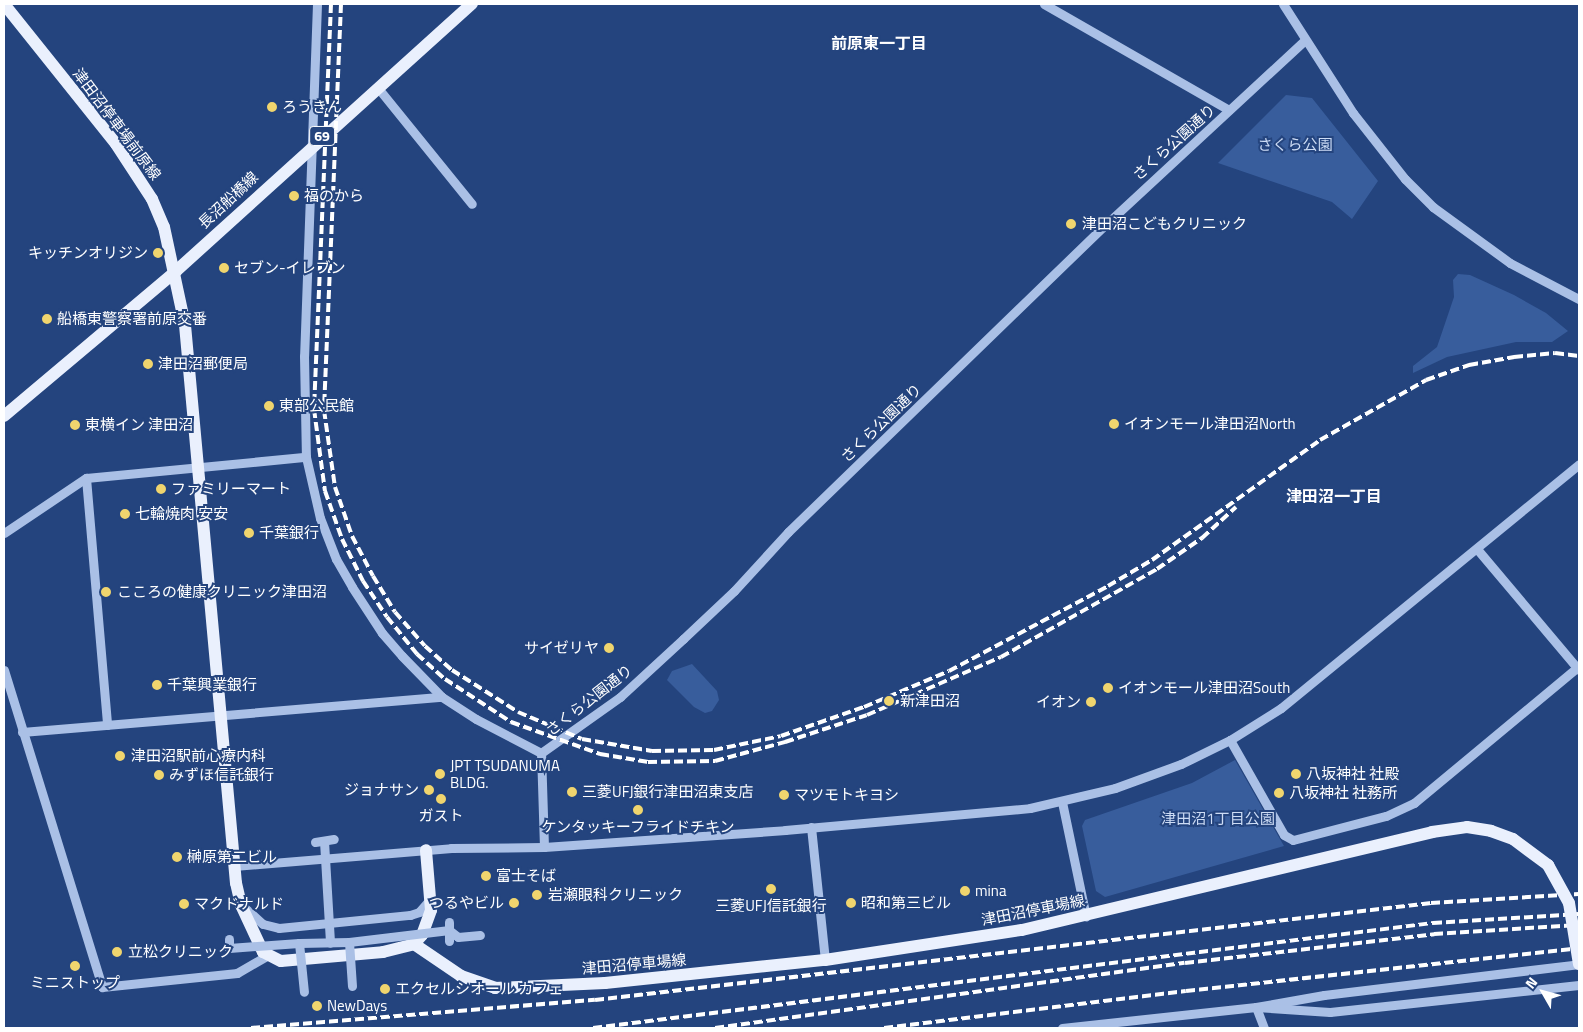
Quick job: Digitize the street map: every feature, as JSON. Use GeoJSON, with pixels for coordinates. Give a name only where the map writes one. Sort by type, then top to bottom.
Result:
{"type":"FeatureCollection","features":[{"type":"Feature","properties":{"kind":"main road","name":"津田沼停車場前原線"},"geometry":{"type":"LineString","coordinates":[[4,4],[135,171],[164,227],[176,271],[185,325],[200,469],[219,717],[234,866],[241,905]]}},
{"type":"Feature","properties":{"kind":"main road","name":"長沼船橋線"},"geometry":{"type":"LineString","coordinates":[[4,416],[176,271],[312,144],[472,4]]}},
{"type":"Feature","properties":{"kind":"main road","name":"津田沼停車場線"},"geometry":{"type":"LineString","coordinates":[[414,944],[473,982],[507,990],[684,976],[825,960],[1022,930],[1086,917],[1432,832],[1467,827],[1491,831],[1513,839],[1548,865],[1560,882],[1575,926],[1579,964]]}},
{"type":"Feature","properties":{"kind":"main road"},"geometry":{"type":"LineString","coordinates":[[241,905],[267,956],[291,961],[383,952],[414,944],[428,921],[431,897],[426,850]]}},
{"type":"Feature","properties":{"kind":"street"},"geometry":{"type":"LineString","coordinates":[[317,4],[304,356],[306,457],[320,518],[336,559],[382,633],[442,696],[476,719],[541,754]]}},
{"type":"Feature","properties":{"kind":"street"},"geometry":{"type":"LineString","coordinates":[[1044,4],[1229,110]]}},
{"type":"Feature","properties":{"kind":"street"},"geometry":{"type":"LineString","coordinates":[[1283,4],[1304,41],[1353,113],[1405,179],[1433,207],[1510,263],[1579,299]]}},
{"type":"Feature","properties":{"kind":"street","name":"さくら公園通り"},"geometry":{"type":"LineString","coordinates":[[544,848],[541,754],[620,697],[689,634],[968,357],[1304,41]]}},
{"type":"Feature","properties":{"kind":"street"},"geometry":{"type":"LineString","coordinates":[[378,88],[472,204]]}},
{"type":"Feature","properties":{"kind":"street"},"geometry":{"type":"LineString","coordinates":[[4,532],[86,478],[200,469],[306,457]]}},
{"type":"Feature","properties":{"kind":"street"},"geometry":{"type":"LineString","coordinates":[[234,866],[426,850],[544,848],[1030,808],[1116,788],[1165,770],[1230,740],[1301,693],[1579,464]]}},
{"type":"Feature","properties":{"kind":"street"},"geometry":{"type":"LineString","coordinates":[[86,478],[107,725]]}},
{"type":"Feature","properties":{"kind":"street"},"geometry":{"type":"LineString","coordinates":[[1230,740],[1284,835],[1293,840],[1386,816],[1414,803],[1578,668],[1478,549]]}},
{"type":"Feature","properties":{"kind":"street"},"geometry":{"type":"LineString","coordinates":[[4,670],[102,987],[237,973],[267,956]]}},
{"type":"Feature","properties":{"kind":"street"},"geometry":{"type":"LineString","coordinates":[[22,732],[219,717],[442,696]]}},
{"type":"Feature","properties":{"kind":"street"},"geometry":{"type":"LineString","coordinates":[[1062,802],[1086,917]]}},
{"type":"Feature","properties":{"kind":"street"},"geometry":{"type":"LineString","coordinates":[[811,827],[825,960]]}},
{"type":"Feature","properties":{"kind":"street"},"geometry":{"type":"LineString","coordinates":[[324,841],[330,942]]}},
{"type":"Feature","properties":{"kind":"street"},"geometry":{"type":"LineString","coordinates":[[241,905],[263,924],[279,928],[410,915],[419,912],[431,897]]}},
{"type":"Feature","properties":{"kind":"street"},"geometry":{"type":"LineString","coordinates":[[449,926],[458,937],[480,935]]}},
{"type":"Feature","properties":{"kind":"street"},"geometry":{"type":"LineString","coordinates":[[449,926],[449,941]]}},
{"type":"Feature","properties":{"kind":"street"},"geometry":{"type":"LineString","coordinates":[[229,939],[229,948],[348,942],[449,926]]}},
{"type":"Feature","properties":{"kind":"street"},"geometry":{"type":"LineString","coordinates":[[348,942],[352,986]]}},
{"type":"Feature","properties":{"kind":"street"},"geometry":{"type":"LineString","coordinates":[[299,943],[304,992]]}},
{"type":"Feature","properties":{"kind":"street"},"geometry":{"type":"LineString","coordinates":[[1062,1028],[1256,1008],[1324,995],[1579,964]]}},
{"type":"Feature","properties":{"kind":"street"},"geometry":{"type":"LineString","coordinates":[[1256,1008],[1330,1012],[1579,985]]}},
{"type":"Feature","properties":{"kind":"street"},"geometry":{"type":"LineString","coordinates":[[1256,1008],[1264,1028]]}},
{"type":"Feature","properties":{"kind":"green space","name":"さくら公園"},"geometry":{"type":"Polygon","coordinates":[[[1286,95],[1312,98],[1378,181],[1352,219],[1332,202],[1218,163],[1286,95]]]}},
{"type":"Feature","properties":{"kind":"green space"},"geometry":{"type":"Polygon","coordinates":[[[1458,274],[1470,275],[1514,295],[1546,313],[1568,331],[1552,342],[1516,342],[1447,357],[1413,373],[1413,366],[1437,347],[1454,297],[1453,280],[1458,274]]]}},
{"type":"Feature","properties":{"kind":"green space"},"geometry":{"type":"Polygon","coordinates":[[[692,664],[717,691],[719,700],[712,711],[705,713],[694,707],[667,680],[672,671],[692,664]]]}},
{"type":"Feature","properties":{"kind":"green space","name":"津田沼1丁目公園"},"geometry":{"type":"Polygon","coordinates":[[[1235,760],[1284,846],[1105,897],[1096,891],[1082,826],[1085,820],[1192,783],[1235,760]]]}},
{"type":"Feature","properties":{"kind":"railway"},"geometry":{"type":"LineString","coordinates":[[331,4],[314,409],[325,491],[342,539],[363,581],[387,617],[417,654],[445,679],[511,722],[600,754],[648,762],[715,761],[785,742],[867,715],[1001,657],[1157,569],[1202,538],[1236,507]]}},
{"type":"Feature","properties":{"kind":"railway"},"geometry":{"type":"LineString","coordinates":[[341,4],[324,410],[335,487],[352,536],[373,576],[395,612],[425,646],[452,670],[518,712],[582,739],[652,751],[714,750],[781,736],[864,707],[949,671],[1108,586],[1152,560],[1320,440],[1426,380],[1469,365],[1514,357],[1555,353],[1579,356]]}},
{"type":"Feature","properties":{"kind":"railway"},"geometry":{"type":"LineString","coordinates":[[251,1028],[595,1000],[1431,903],[1579,894]]}},
{"type":"Feature","properties":{"kind":"railway"},"geometry":{"type":"LineString","coordinates":[[593,1028],[1433,923],[1579,914]]}},
{"type":"Feature","properties":{"kind":"railway"},"geometry":{"type":"LineString","coordinates":[[715,1028],[1185,963],[1434,934],[1579,925]]}},
{"type":"Feature","properties":{"kind":"railway"},"geometry":{"type":"LineString","coordinates":[[884,1028],[1186,991],[1579,948]]}},
{"type":"Feature","properties":{"kind":"place","name":"ろうきん"},"geometry":{"type":"Point","coordinates":[272,107]}},
{"type":"Feature","properties":{"kind":"place","name":"福のから"},"geometry":{"type":"Point","coordinates":[294,196]}},
{"type":"Feature","properties":{"kind":"place","name":"津田沼こどもクリニック"},"geometry":{"type":"Point","coordinates":[1071,224]}},
{"type":"Feature","properties":{"kind":"place","name":"キッチンオリジン"},"geometry":{"type":"Point","coordinates":[158,253]}},
{"type":"Feature","properties":{"kind":"place","name":"セブン-イレブン"},"geometry":{"type":"Point","coordinates":[224,268]}},
{"type":"Feature","properties":{"kind":"place","name":"船橋東警察署前原交番"},"geometry":{"type":"Point","coordinates":[47,319]}},
{"type":"Feature","properties":{"kind":"place","name":"津田沼郵便局"},"geometry":{"type":"Point","coordinates":[148,364]}},
{"type":"Feature","properties":{"kind":"place","name":"東部公民館"},"geometry":{"type":"Point","coordinates":[269,406]}},
{"type":"Feature","properties":{"kind":"place","name":"イオンモール津田沼North"},"geometry":{"type":"Point","coordinates":[1114,424]}},
{"type":"Feature","properties":{"kind":"place","name":"東横イン 津田沼"},"geometry":{"type":"Point","coordinates":[75,425]}},
{"type":"Feature","properties":{"kind":"place","name":"ファミリーマート"},"geometry":{"type":"Point","coordinates":[161,489]}},
{"type":"Feature","properties":{"kind":"place","name":"七輪焼肉 安安"},"geometry":{"type":"Point","coordinates":[125,514]}},
{"type":"Feature","properties":{"kind":"place","name":"千葉銀行"},"geometry":{"type":"Point","coordinates":[249,533]}},
{"type":"Feature","properties":{"kind":"place","name":"こころの健康クリニック津田沼"},"geometry":{"type":"Point","coordinates":[106,592]}},
{"type":"Feature","properties":{"kind":"place","name":"サイゼリヤ"},"geometry":{"type":"Point","coordinates":[609,648]}},
{"type":"Feature","properties":{"kind":"place","name":"千葉興業銀行"},"geometry":{"type":"Point","coordinates":[157,685]}},
{"type":"Feature","properties":{"kind":"place","name":"イオンモール津田沼South"},"geometry":{"type":"Point","coordinates":[1108,688]}},
{"type":"Feature","properties":{"kind":"place","name":"新津田沼"},"geometry":{"type":"Point","coordinates":[889,701]}},
{"type":"Feature","properties":{"kind":"place","name":"イオン"},"geometry":{"type":"Point","coordinates":[1091,702]}},
{"type":"Feature","properties":{"kind":"place","name":"津田沼駅前心療内科"},"geometry":{"type":"Point","coordinates":[120,756]}},
{"type":"Feature","properties":{"kind":"place","name":"JPT TSUDANUMA BLDG."},"geometry":{"type":"Point","coordinates":[440,774]}},
{"type":"Feature","properties":{"kind":"place","name":"八坂神社 社殿"},"geometry":{"type":"Point","coordinates":[1296,774]}},
{"type":"Feature","properties":{"kind":"place","name":"みずほ信託銀行"},"geometry":{"type":"Point","coordinates":[159,775]}},
{"type":"Feature","properties":{"kind":"place","name":"ジョナサン"},"geometry":{"type":"Point","coordinates":[429,790]}},
{"type":"Feature","properties":{"kind":"place","name":"三菱UFJ銀行津田沼東支店"},"geometry":{"type":"Point","coordinates":[572,792]}},
{"type":"Feature","properties":{"kind":"place","name":"八坂神社 社務所"},"geometry":{"type":"Point","coordinates":[1279,793]}},
{"type":"Feature","properties":{"kind":"place","name":"マツモトキヨシ"},"geometry":{"type":"Point","coordinates":[784,795]}},
{"type":"Feature","properties":{"kind":"place","name":"ガスト"},"geometry":{"type":"Point","coordinates":[441,799]}},
{"type":"Feature","properties":{"kind":"place","name":"ケンタッキーフライドチキン"},"geometry":{"type":"Point","coordinates":[638,810]}},
{"type":"Feature","properties":{"kind":"place","name":"榊原第二ビル"},"geometry":{"type":"Point","coordinates":[177,857]}},
{"type":"Feature","properties":{"kind":"place","name":"富士そば"},"geometry":{"type":"Point","coordinates":[486,876]}},
{"type":"Feature","properties":{"kind":"place","name":"三菱UFJ信託銀行"},"geometry":{"type":"Point","coordinates":[771,889]}},
{"type":"Feature","properties":{"kind":"place","name":"mina"},"geometry":{"type":"Point","coordinates":[965,891]}},
{"type":"Feature","properties":{"kind":"place","name":"岩瀬眼科クリニック"},"geometry":{"type":"Point","coordinates":[537,895]}},
{"type":"Feature","properties":{"kind":"place","name":"つるやビル"},"geometry":{"type":"Point","coordinates":[514,903]}},
{"type":"Feature","properties":{"kind":"place","name":"昭和第三ビル"},"geometry":{"type":"Point","coordinates":[851,903]}},
{"type":"Feature","properties":{"kind":"place","name":"マクドナルド"},"geometry":{"type":"Point","coordinates":[184,904]}},
{"type":"Feature","properties":{"kind":"place","name":"立松クリニック"},"geometry":{"type":"Point","coordinates":[117,952]}},
{"type":"Feature","properties":{"kind":"place","name":"ミニストップ"},"geometry":{"type":"Point","coordinates":[75,966]}},
{"type":"Feature","properties":{"kind":"place","name":"エクセルシオール カフェ"},"geometry":{"type":"Point","coordinates":[385,989]}},
{"type":"Feature","properties":{"kind":"place","name":"NewDays"},"geometry":{"type":"Point","coordinates":[317,1006]}},
{"type":"Feature","properties":{"kind":"district","name":"前原東一丁目"},"geometry":{"type":"Point","coordinates":[879,43]}},
{"type":"Feature","properties":{"kind":"district","name":"津田沼一丁目"},"geometry":{"type":"Point","coordinates":[1334,496]}}]}
